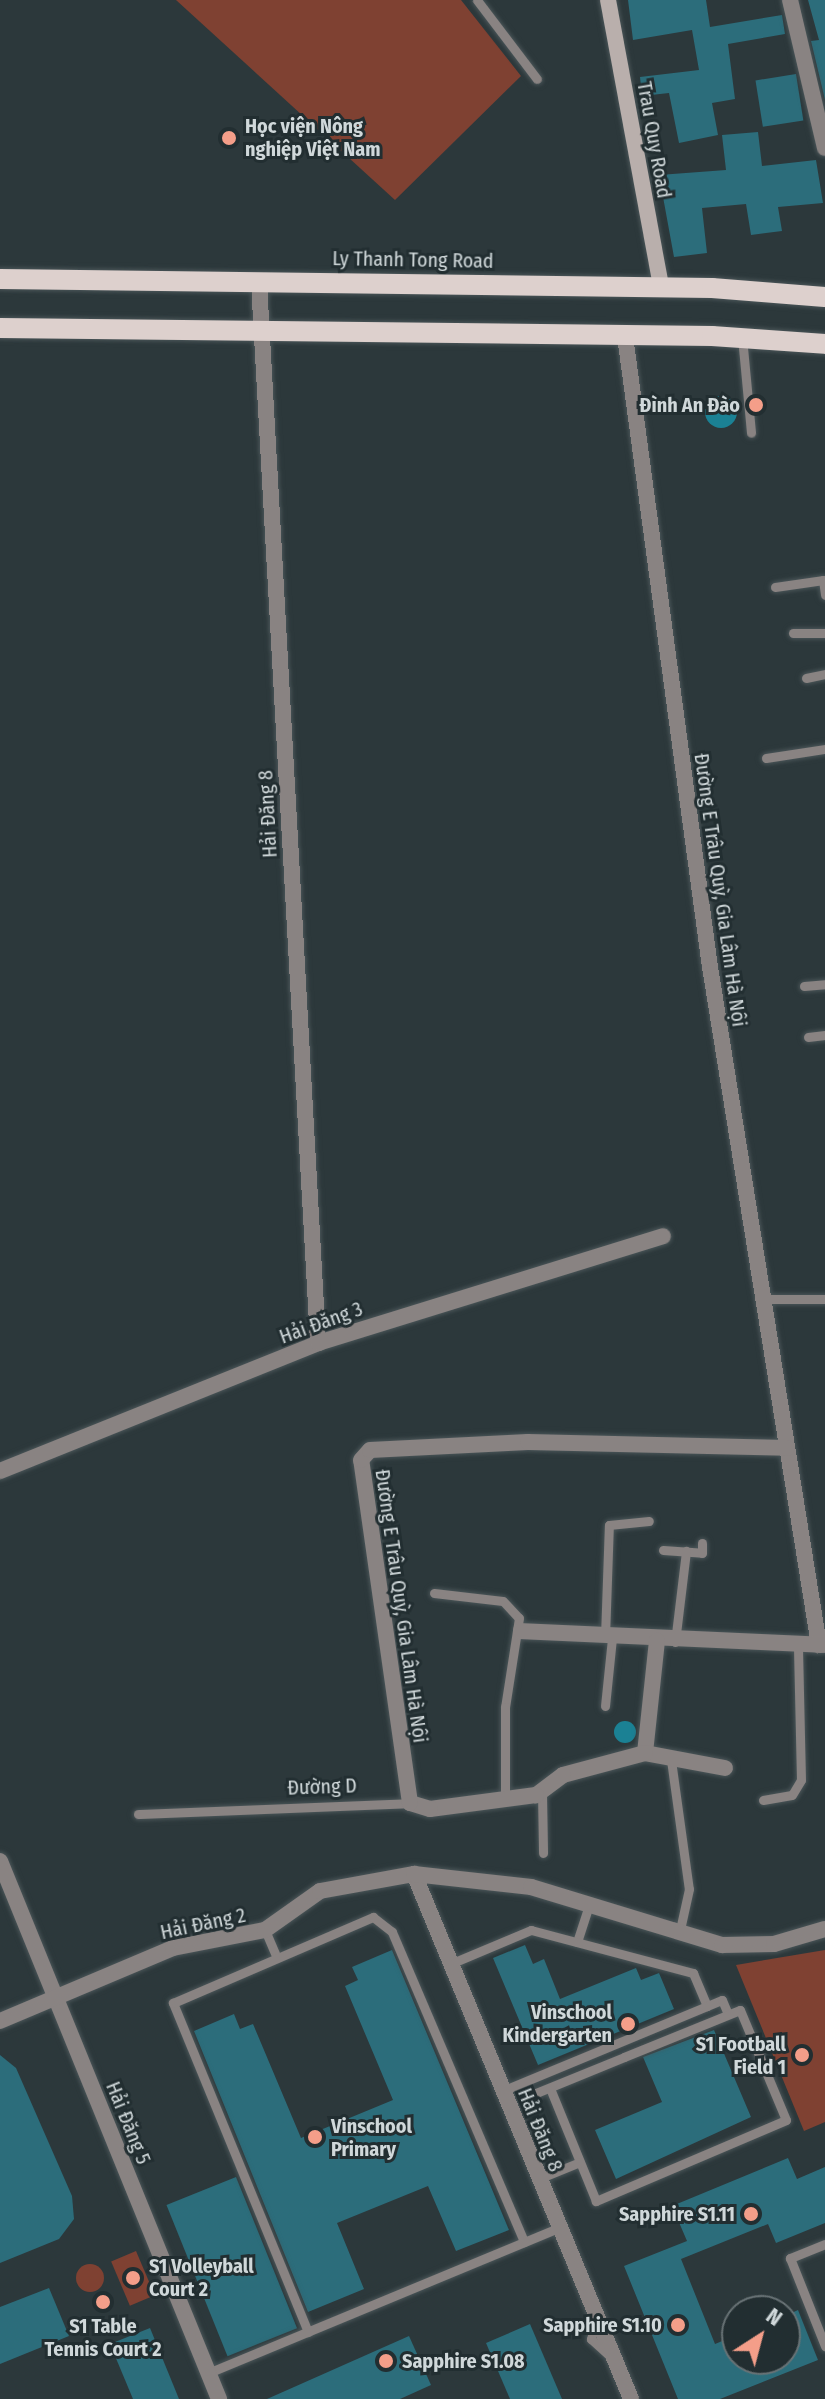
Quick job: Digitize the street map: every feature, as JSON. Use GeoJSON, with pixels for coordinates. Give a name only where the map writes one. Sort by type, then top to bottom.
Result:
{"type":"FeatureCollection","features":[{"type":"Feature","properties":{"kind":"main road","name":"Ly Thanh Tong Road"},"geometry":{"type":"LineString","coordinates":[[0,279],[661,287],[825,297]]}},
{"type":"Feature","properties":{"kind":"main road"},"geometry":{"type":"LineString","coordinates":[[0,328],[742,337],[825,344]]}},
{"type":"Feature","properties":{"kind":"street","name":"Trau Quy Road"},"geometry":{"type":"LineString","coordinates":[[608,0],[661,287]]}},
{"type":"Feature","properties":{"kind":"street"},"geometry":{"type":"LineString","coordinates":[[790,0],[825,148]]}},
{"type":"Feature","properties":{"kind":"street","name":"Hải Đăng 8"},"geometry":{"type":"LineString","coordinates":[[259,283],[318,1343]]}},
{"type":"Feature","properties":{"kind":"street","name":"Đường E Trâu Quỳ, Gia Lâm Hà Nội"},"geometry":{"type":"LineString","coordinates":[[625,336],[762,1299],[822,1645]]}},
{"type":"Feature","properties":{"kind":"street","name":"Hải Đăng 3"},"geometry":{"type":"LineString","coordinates":[[0,1471],[318,1343],[663,1236]]}},
{"type":"Feature","properties":{"kind":"street","name":"Đường E Trâu Quỳ, Gia Lâm Hà Nội"},"geometry":{"type":"LineString","coordinates":[[410,1803],[359,1472],[370,1450],[528,1442],[787,1448]]}},
{"type":"Feature","properties":{"kind":"street"},"geometry":{"type":"LineString","coordinates":[[521,1631],[675,1642],[822,1645]]}},
{"type":"Feature","properties":{"kind":"street"},"geometry":{"type":"LineString","coordinates":[[657,1641],[645,1753],[725,1768]]}},
{"type":"Feature","properties":{"kind":"street","name":"Đường D"},"geometry":{"type":"LineString","coordinates":[[410,1803],[423,1810],[542,1793],[563,1775],[645,1753]]}},
{"type":"Feature","properties":{"kind":"street","name":"Hải Đăng 5"},"geometry":{"type":"LineString","coordinates":[[0,1861],[219,2399]]}},
{"type":"Feature","properties":{"kind":"street","name":"Hải Đăng 8"},"geometry":{"type":"LineString","coordinates":[[414,1874],[631,2399]]}},
{"type":"Feature","properties":{"kind":"street","name":"Hải Đăng 2"},"geometry":{"type":"LineString","coordinates":[[0,2021],[173,1948],[265,1930],[320,1891],[414,1874],[512,1884],[589,1905],[678,1935],[749,1946],[825,1929]]}},
{"type":"Feature","properties":{"kind":"lane"},"geometry":{"type":"LineString","coordinates":[[477,0],[537,79]]}},
{"type":"Feature","properties":{"kind":"lane"},"geometry":{"type":"LineString","coordinates":[[742,337],[751,433]]}},
{"type":"Feature","properties":{"kind":"lane"},"geometry":{"type":"LineString","coordinates":[[775,587],[823,580],[825,595]]}},
{"type":"Feature","properties":{"kind":"lane"},"geometry":{"type":"LineString","coordinates":[[793,633],[825,633]]}},
{"type":"Feature","properties":{"kind":"lane"},"geometry":{"type":"LineString","coordinates":[[806,678],[825,674]]}},
{"type":"Feature","properties":{"kind":"lane"},"geometry":{"type":"LineString","coordinates":[[766,758],[825,749]]}},
{"type":"Feature","properties":{"kind":"lane"},"geometry":{"type":"LineString","coordinates":[[804,986],[825,984]]}},
{"type":"Feature","properties":{"kind":"lane"},"geometry":{"type":"LineString","coordinates":[[808,1037],[825,1035]]}},
{"type":"Feature","properties":{"kind":"lane"},"geometry":{"type":"LineString","coordinates":[[762,1299],[825,1299]]}},
{"type":"Feature","properties":{"kind":"lane"},"geometry":{"type":"LineString","coordinates":[[605,1706],[609,1525],[649,1521]]}},
{"type":"Feature","properties":{"kind":"lane"},"geometry":{"type":"LineString","coordinates":[[663,1550],[702,1553],[702,1543]]}},
{"type":"Feature","properties":{"kind":"lane"},"geometry":{"type":"LineString","coordinates":[[675,1642],[686,1551]]}},
{"type":"Feature","properties":{"kind":"lane"},"geometry":{"type":"LineString","coordinates":[[434,1593],[503,1601],[521,1631],[505,1707],[505,1800]]}},
{"type":"Feature","properties":{"kind":"lane"},"geometry":{"type":"LineString","coordinates":[[763,1800],[792,1795],[801,1780],[798,1644]]}},
{"type":"Feature","properties":{"kind":"lane"},"geometry":{"type":"LineString","coordinates":[[671,1760],[689,1889],[678,1935]]}},
{"type":"Feature","properties":{"kind":"lane"},"geometry":{"type":"LineString","coordinates":[[542,1793],[543,1853]]}},
{"type":"Feature","properties":{"kind":"lane","name":"Đường D"},"geometry":{"type":"LineString","coordinates":[[138,1814],[410,1803]]}},
{"type":"Feature","properties":{"kind":"lane"},"geometry":{"type":"LineString","coordinates":[[577,1942],[589,1905]]}},
{"type":"Feature","properties":{"kind":"lane"},"geometry":{"type":"LineString","coordinates":[[308,2332],[173,2003],[373,1917],[392,1932],[524,2242]]}},
{"type":"Feature","properties":{"kind":"lane"},"geometry":{"type":"LineString","coordinates":[[265,1930],[277,1958]]}},
{"type":"Feature","properties":{"kind":"lane"},"geometry":{"type":"LineString","coordinates":[[450,1964],[531,1930],[693,1973],[707,2006]]}},
{"type":"Feature","properties":{"kind":"lane"},"geometry":{"type":"LineString","coordinates":[[502,2091],[722,2000],[728,2014]]}},
{"type":"Feature","properties":{"kind":"lane"},"geometry":{"type":"LineString","coordinates":[[536,2093],[740,2010],[786,2120],[596,2201],[550,2088]]}},
{"type":"Feature","properties":{"kind":"lane"},"geometry":{"type":"LineString","coordinates":[[618,2044],[624,2057]]}},
{"type":"Feature","properties":{"kind":"lane"},"geometry":{"type":"LineString","coordinates":[[538,2179],[580,2162]]}},
{"type":"Feature","properties":{"kind":"lane"},"geometry":{"type":"LineString","coordinates":[[208,2373],[558,2228]]}},
{"type":"Feature","properties":{"kind":"lane"},"geometry":{"type":"LineString","coordinates":[[825,2244],[790,2258],[825,2346]]}},
{"type":"Feature","properties":{"kind":"shaded area"},"geometry":{"type":"Polygon","coordinates":[[[176,0],[461,0],[521,76],[395,200],[176,0]]]}},
{"type":"Feature","properties":{"kind":"shaded area","name":"S1 Football Field 1"},"geometry":{"type":"Polygon","coordinates":[[[825,1950],[825,2122],[804,2131],[736,1965],[825,1950]]]}},
{"type":"Feature","properties":{"kind":"shaded area","name":"S1 Volleyball Court 2"},"geometry":{"type":"Polygon","coordinates":[[[136,2251],[155,2295],[130,2306],[111,2262],[136,2251]]]}},
{"type":"Feature","properties":{"kind":"shaded area"},"geometry":{"type":"Polygon","coordinates":[[[90,2264],[100,2268],[104,2278],[100,2288],[90,2292],[80,2288],[76,2278],[80,2268],[90,2264]]]}},
{"type":"Feature","properties":{"kind":"shaded area","name":"S1 Table Tennis Court 2"},"geometry":{"type":"Polygon","coordinates":[[[103,2292],[110,2295],[113,2302],[110,2309],[103,2312],[96,2309],[93,2302],[96,2295],[103,2292]]]}},
{"type":"Feature","properties":{"kind":"water"},"geometry":{"type":"Polygon","coordinates":[[[721,396],[732,401],[737,412],[732,423],[721,428],[710,423],[705,412],[710,401],[721,396]]]}},
{"type":"Feature","properties":{"kind":"water"},"geometry":{"type":"Polygon","coordinates":[[[625,1721],[633,1724],[636,1732],[633,1740],[625,1743],[617,1740],[614,1732],[617,1724],[625,1721]]]}},
{"type":"Feature","properties":{"kind":"building"},"geometry":{"type":"Polygon","coordinates":[[[628,0],[706,0],[710,27],[782,15],[785,34],[728,44],[735,99],[712,103],[718,135],[679,143],[669,93],[642,96],[640,77],[699,70],[692,30],[633,40],[628,0]]]}},
{"type":"Feature","properties":{"kind":"building"},"geometry":{"type":"Polygon","coordinates":[[[808,0],[825,0],[825,100],[811,41],[819,40],[808,0]]]}},
{"type":"Feature","properties":{"kind":"building"},"geometry":{"type":"Polygon","coordinates":[[[796,74],[803,120],[763,127],[756,80],[796,74]]]}},
{"type":"Feature","properties":{"kind":"building"},"geometry":{"type":"Polygon","coordinates":[[[758,132],[762,166],[816,160],[823,203],[778,207],[782,231],[751,235],[746,204],[702,208],[707,253],[674,257],[659,175],[726,170],[722,135],[758,132]]]}},
{"type":"Feature","properties":{"kind":"building"},"geometry":{"type":"Polygon","coordinates":[[[525,1945],[533,1964],[544,1959],[560,1999],[636,1968],[641,1980],[659,1973],[674,2009],[538,2065],[493,1958],[525,1945]]]}},
{"type":"Feature","properties":{"kind":"building"},"geometry":{"type":"Polygon","coordinates":[[[392,1950],[509,2230],[456,2251],[428,2186],[337,2223],[364,2289],[308,2312],[194,2031],[234,2014],[240,2029],[253,2024],[301,2138],[393,2100],[345,1986],[358,1980],[352,1967],[392,1950]]]}},
{"type":"Feature","properties":{"kind":"building"},"geometry":{"type":"Polygon","coordinates":[[[714,2030],[751,2117],[616,2179],[595,2130],[662,2102],[643,2057],[714,2030]]]}},
{"type":"Feature","properties":{"kind":"building"},"geometry":{"type":"Polygon","coordinates":[[[0,2055],[16,2068],[72,2196],[74,2219],[59,2239],[0,2263],[0,2055]]]}},
{"type":"Feature","properties":{"kind":"building"},"geometry":{"type":"Polygon","coordinates":[[[788,2158],[797,2179],[825,2167],[825,2223],[776,2243],[768,2224],[681,2259],[715,2344],[721,2342],[721,2375],[780,2375],[720,2399],[678,2399],[624,2266],[687,2241],[672,2206],[788,2158]]]}},
{"type":"Feature","properties":{"kind":"building"},"geometry":{"type":"Polygon","coordinates":[[[236,2177],[297,2328],[228,2356],[166,2205],[236,2177]]]}},
{"type":"Feature","properties":{"kind":"building"},"geometry":{"type":"Polygon","coordinates":[[[49,2288],[69,2336],[0,2364],[0,2307],[49,2288]]]}},
{"type":"Feature","properties":{"kind":"building"},"geometry":{"type":"Polygon","coordinates":[[[801,2318],[818,2360],[801,2367],[801,2318]]]}},
{"type":"Feature","properties":{"kind":"building"},"geometry":{"type":"Polygon","coordinates":[[[530,2324],[562,2399],[510,2399],[486,2343],[530,2324]]]}},
{"type":"Feature","properties":{"kind":"building"},"geometry":{"type":"Polygon","coordinates":[[[150,2328],[179,2399],[133,2399],[110,2344],[150,2328]]]}},
{"type":"Feature","properties":{"kind":"building","name":"Sapphire S1.08"},"geometry":{"type":"Polygon","coordinates":[[[409,2336],[431,2385],[400,2399],[267,2399],[409,2336]]]}},
{"type":"Feature","properties":{"kind":"place","name":"Học viện Nông nghiệp Việt Nam"},"geometry":{"type":"Point","coordinates":[229,138]}},
{"type":"Feature","properties":{"kind":"place","name":"Đình An Đào"},"geometry":{"type":"Point","coordinates":[756,405]}},
{"type":"Feature","properties":{"kind":"place","name":"Vinschool Kindergarten"},"geometry":{"type":"Point","coordinates":[628,2024]}},
{"type":"Feature","properties":{"kind":"place","name":"S1 Football Field 1"},"geometry":{"type":"Point","coordinates":[802,2055]}},
{"type":"Feature","properties":{"kind":"place","name":"Vinschool Primary"},"geometry":{"type":"Point","coordinates":[315,2137]}},
{"type":"Feature","properties":{"kind":"place","name":"Sapphire S1.11"},"geometry":{"type":"Point","coordinates":[751,2214]}},
{"type":"Feature","properties":{"kind":"place","name":"S1 Volleyball Court 2"},"geometry":{"type":"Point","coordinates":[133,2278]}},
{"type":"Feature","properties":{"kind":"place","name":"S1 Table Tennis Court 2"},"geometry":{"type":"Point","coordinates":[103,2302]}},
{"type":"Feature","properties":{"kind":"place","name":"Sapphire S1.10"},"geometry":{"type":"Point","coordinates":[678,2325]}},
{"type":"Feature","properties":{"kind":"place","name":"Sapphire S1.08"},"geometry":{"type":"Point","coordinates":[386,2361]}}]}
